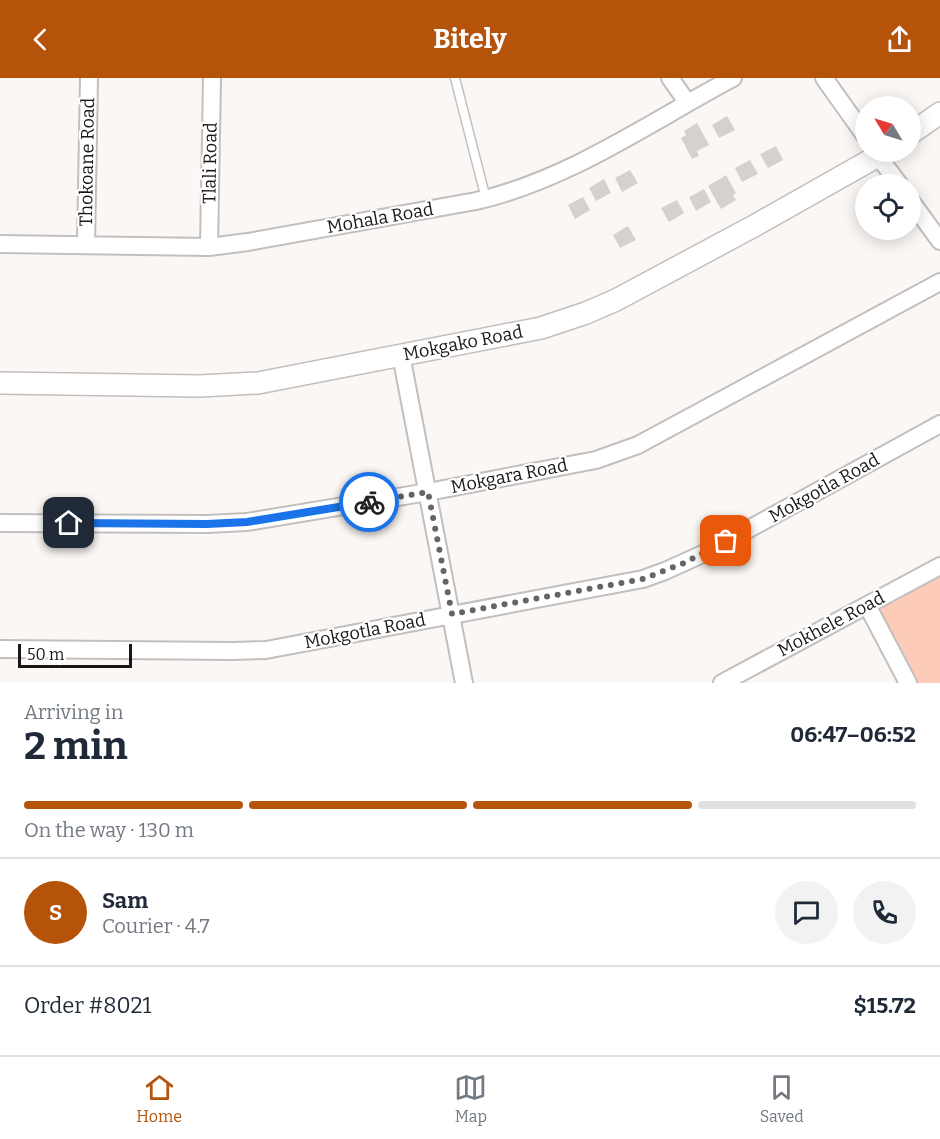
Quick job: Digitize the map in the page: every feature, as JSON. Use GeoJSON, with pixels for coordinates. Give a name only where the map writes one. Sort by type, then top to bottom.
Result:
{"type":"FeatureCollection","features":[{"type":"Feature","properties":{"kind":"street","name":"Thokoane Road"},"geometry":{"type":"LineString","coordinates":[[86,245],[89,78]]}},
{"type":"Feature","properties":{"kind":"street","name":"Tlali Road"},"geometry":{"type":"LineString","coordinates":[[209,247],[212,78]]}},
{"type":"Feature","properties":{"kind":"street"},"geometry":{"type":"LineString","coordinates":[[669,78],[687,102]]}},
{"type":"Feature","properties":{"kind":"street","name":"Mohala Road"},"geometry":{"type":"LineString","coordinates":[[0,244],[209,247],[486,199],[512,192],[552,175],[733,78]]}},
{"type":"Feature","properties":{"kind":"street"},"geometry":{"type":"LineString","coordinates":[[824,78],[855,122]]}},
{"type":"Feature","properties":{"kind":"street"},"geometry":{"type":"LineString","coordinates":[[921,126],[940,113]]}},
{"type":"Feature","properties":{"kind":"street","name":"Mokgako Road"},"geometry":{"type":"LineString","coordinates":[[0,383],[200,386],[258,383],[541,328],[586,314],[616,300],[744,231],[864,162]]}},
{"type":"Feature","properties":{"kind":"street"},"geometry":{"type":"LineString","coordinates":[[921,215],[940,241]]}},
{"type":"Feature","properties":{"kind":"street","name":"Mokgara Road"},"geometry":{"type":"LineString","coordinates":[[0,523],[207,524],[247,522],[428,492],[596,460],[624,451],[940,282]]}},
{"type":"Feature","properties":{"kind":"street"},"geometry":{"type":"LineString","coordinates":[[401,355],[464,683]]}},
{"type":"Feature","properties":{"kind":"street","name":"Mokgotla Road"},"geometry":{"type":"LineString","coordinates":[[0,649],[250,651],[643,579],[707,552],[940,424]]}},
{"type":"Feature","properties":{"kind":"street","name":"Mokhele Road"},"geometry":{"type":"LineString","coordinates":[[722,683],[940,566]]}},
{"type":"Feature","properties":{"kind":"street"},"geometry":{"type":"LineString","coordinates":[[867,605],[908,683]]}},
{"type":"Feature","properties":{"kind":"lane"},"geometry":{"type":"LineString","coordinates":[[455,78],[486,199]]}},
{"type":"Feature","properties":{"kind":"shaded area"},"geometry":{"type":"Polygon","coordinates":[[[940,577],[940,683],[912,683],[878,617],[883,605],[940,577]]]}},
{"type":"Feature","properties":{"kind":"building"},"geometry":{"type":"Polygon","coordinates":[[[727,116],[735,130],[719,138],[712,125],[727,116]]]}},
{"type":"Feature","properties":{"kind":"building"},"geometry":{"type":"Polygon","coordinates":[[[697,123],[709,145],[697,151],[699,156],[692,159],[681,138],[686,135],[684,131],[697,123]]]}},
{"type":"Feature","properties":{"kind":"building"},"geometry":{"type":"Polygon","coordinates":[[[776,146],[783,160],[768,168],[760,154],[776,146]]]}},
{"type":"Feature","properties":{"kind":"building"},"geometry":{"type":"Polygon","coordinates":[[[750,160],[758,174],[742,182],[735,168],[750,160]]]}},
{"type":"Feature","properties":{"kind":"building"},"geometry":{"type":"Polygon","coordinates":[[[630,170],[638,183],[622,192],[615,178],[630,170]]]}},
{"type":"Feature","properties":{"kind":"building"},"geometry":{"type":"Polygon","coordinates":[[[726,175],[736,193],[733,195],[736,200],[721,209],[708,186],[726,175]]]}},
{"type":"Feature","properties":{"kind":"building"},"geometry":{"type":"Polygon","coordinates":[[[604,179],[611,193],[596,201],[589,188],[604,179]]]}},
{"type":"Feature","properties":{"kind":"building"},"geometry":{"type":"Polygon","coordinates":[[[704,189],[711,202],[696,211],[689,197],[704,189]]]}},
{"type":"Feature","properties":{"kind":"building"},"geometry":{"type":"Polygon","coordinates":[[[583,197],[590,210],[575,219],[568,205],[583,197]]]}},
{"type":"Feature","properties":{"kind":"building"},"geometry":{"type":"Polygon","coordinates":[[[677,200],[684,213],[669,222],[661,208],[677,200]]]}},
{"type":"Feature","properties":{"kind":"building"},"geometry":{"type":"Polygon","coordinates":[[[628,226],[636,240],[620,248],[613,235],[628,226]]]}},
{"type":"Feature","properties":{"kind":"way so far"},"geometry":{"type":"LineString","coordinates":[[369,502],[428,492],[452,614],[643,579],[684,563],[726,541]]}},
{"type":"Feature","properties":{"kind":"route"},"geometry":{"type":"LineString","coordinates":[[69,523],[247,522],[369,502]]}}]}
